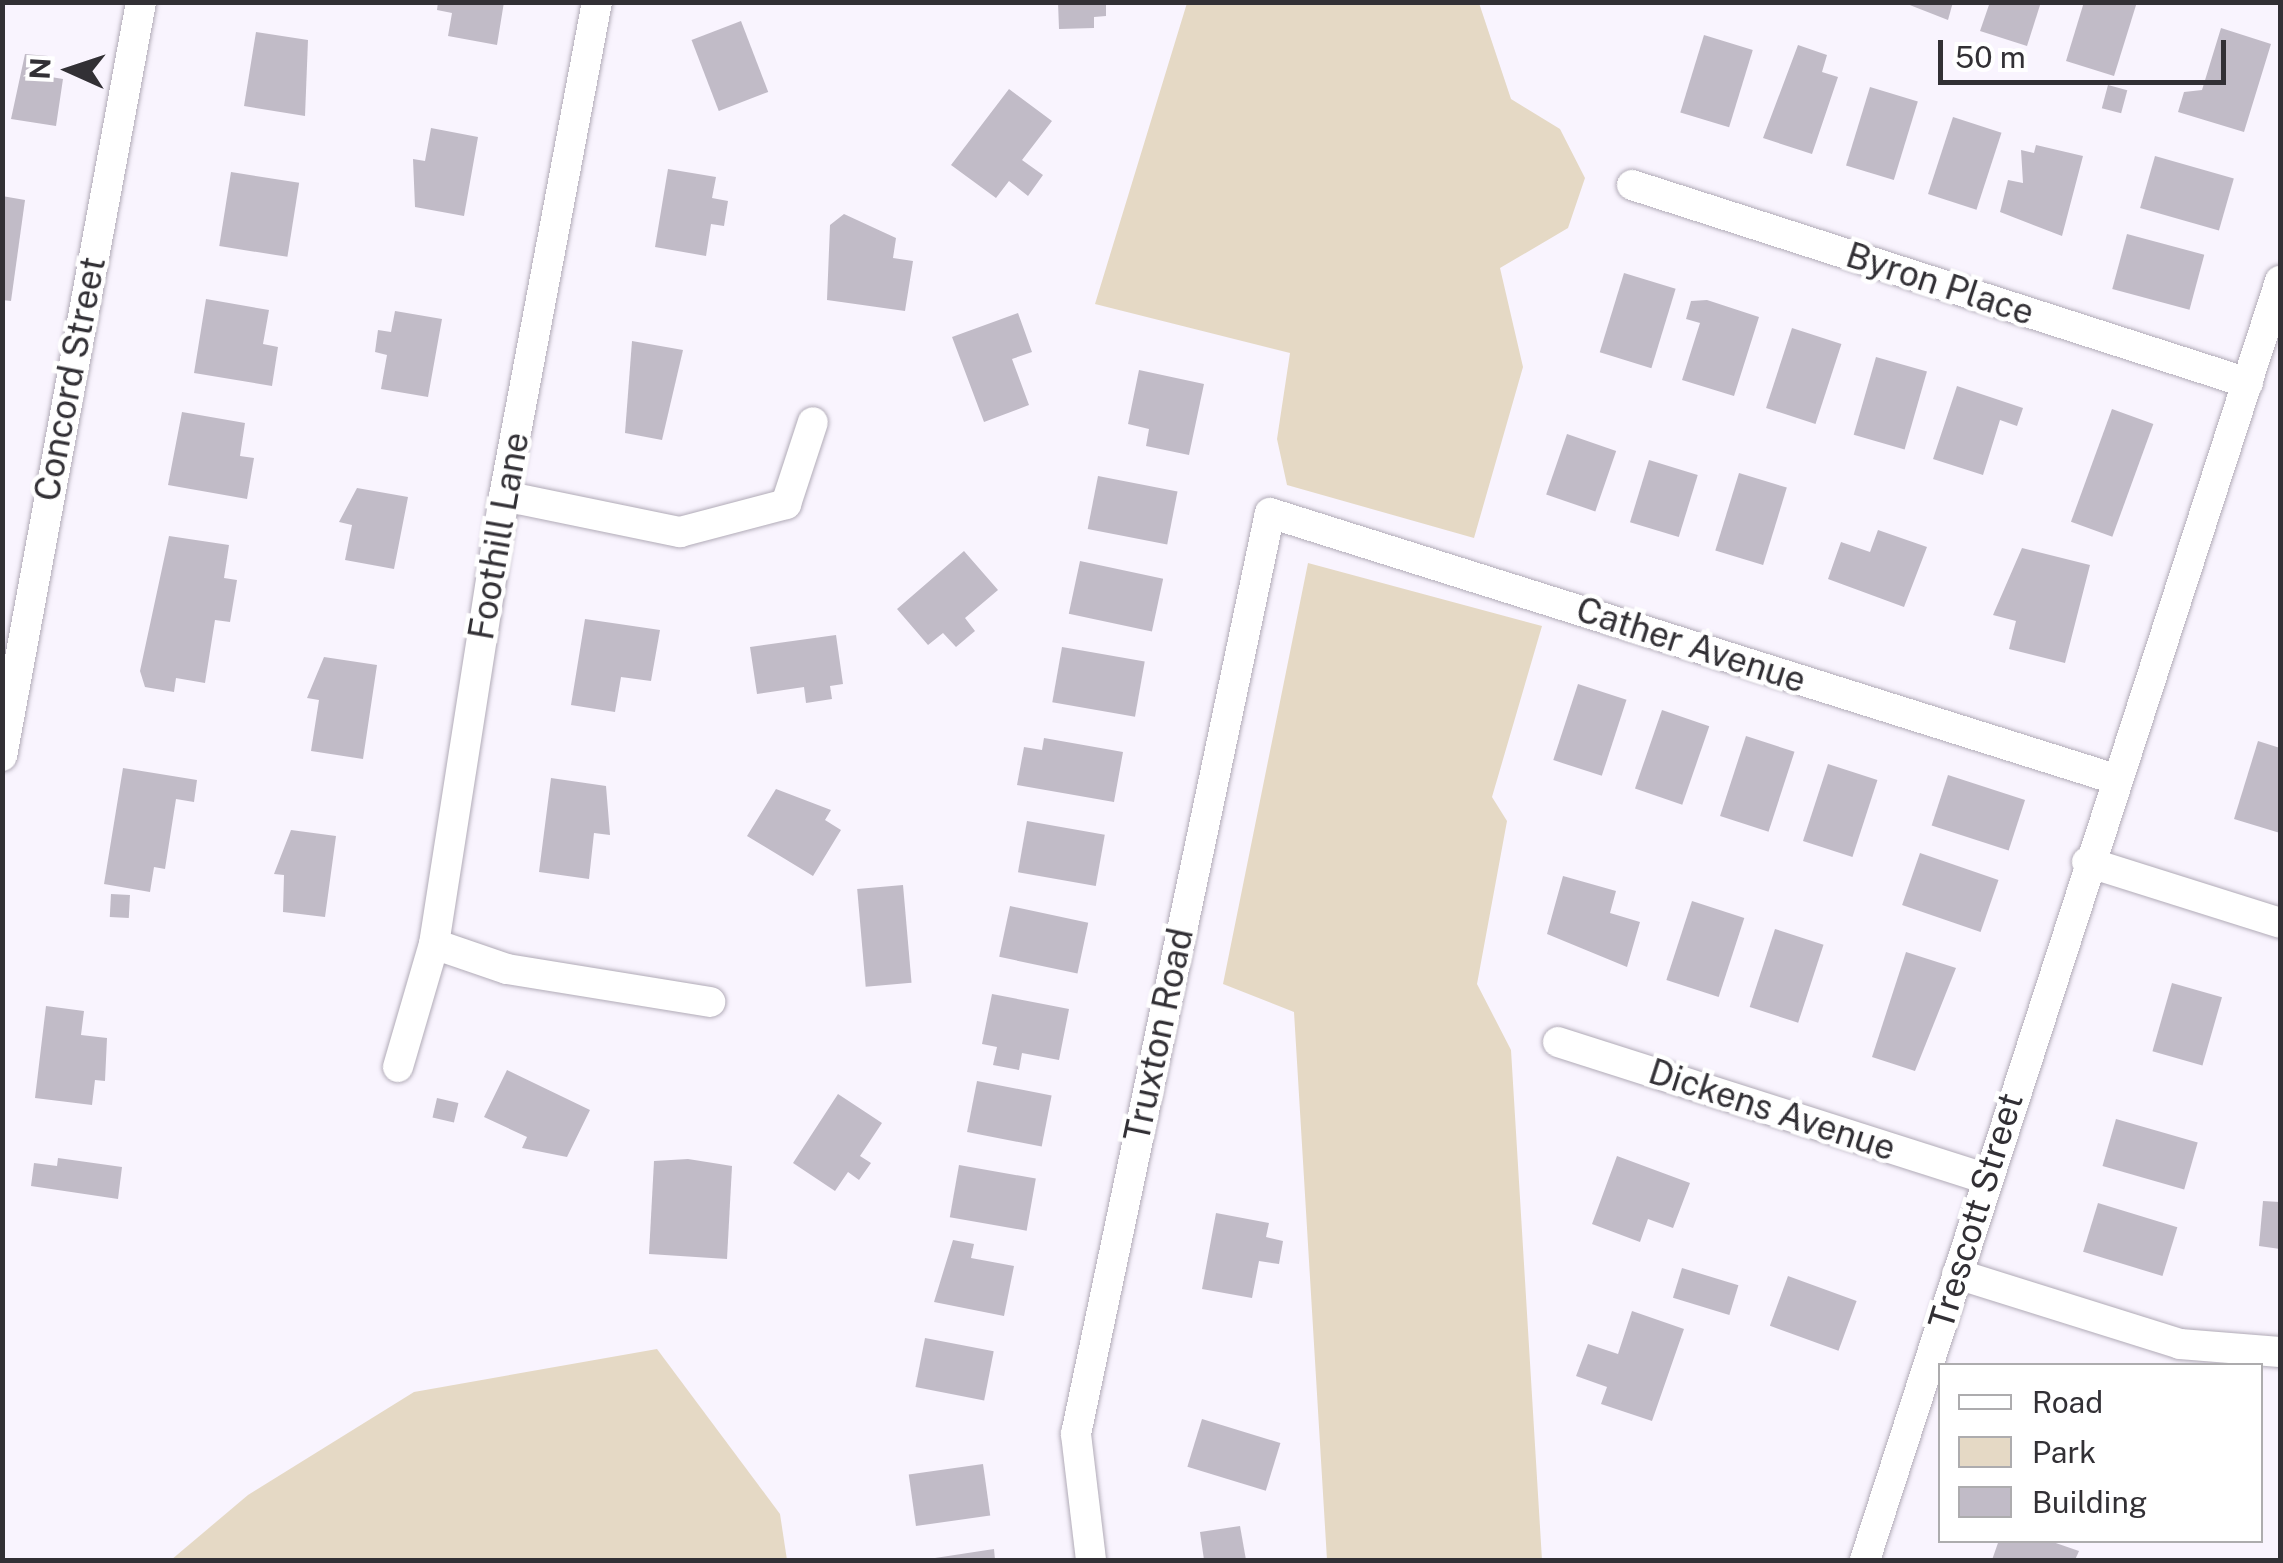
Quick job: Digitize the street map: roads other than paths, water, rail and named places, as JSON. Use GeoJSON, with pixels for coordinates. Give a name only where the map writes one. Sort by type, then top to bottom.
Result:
{"type":"FeatureCollection","features":[{"type":"Feature","properties":{"kind":"street","name":"Concord Street"},"geometry":{"type":"LineString","coordinates":[[2,756],[141,2]]}},
{"type":"Feature","properties":{"kind":"street","name":"Foothill Lane"},"geometry":{"type":"LineString","coordinates":[[398,1068],[434,944],[504,496],[597,2]]}},
{"type":"Feature","properties":{"kind":"street","name":"Byron Place"},"geometry":{"type":"LineString","coordinates":[[1632,186],[2248,382]]}},
{"type":"Feature","properties":{"kind":"street"},"geometry":{"type":"LineString","coordinates":[[2112,778],[2280,281]]}},
{"type":"Feature","properties":{"kind":"street"},"geometry":{"type":"LineString","coordinates":[[504,496],[680,532],[786,504],[814,422]]}},
{"type":"Feature","properties":{"kind":"street","name":"Cather Avenue"},"geometry":{"type":"LineString","coordinates":[[1270,512],[2112,778]]}},
{"type":"Feature","properties":{"kind":"street","name":"Truxton Road"},"geometry":{"type":"LineString","coordinates":[[1092,1560],[1076,1434],[1270,512]]}},
{"type":"Feature","properties":{"kind":"street","name":"Trescott Street"},"geometry":{"type":"LineString","coordinates":[[1866,1560],[2112,778]]}},
{"type":"Feature","properties":{"kind":"street"},"geometry":{"type":"LineString","coordinates":[[2087,862],[2280,923]]}},
{"type":"Feature","properties":{"kind":"street"},"geometry":{"type":"LineString","coordinates":[[434,944],[508,970],[710,1002]]}},
{"type":"Feature","properties":{"kind":"street","name":"Dickens Avenue"},"geometry":{"type":"LineString","coordinates":[[1558,1042],[1986,1179]]}},
{"type":"Feature","properties":{"kind":"street"},"geometry":{"type":"LineString","coordinates":[[1957,1274],[2180,1344],[2280,1352]]}}]}
